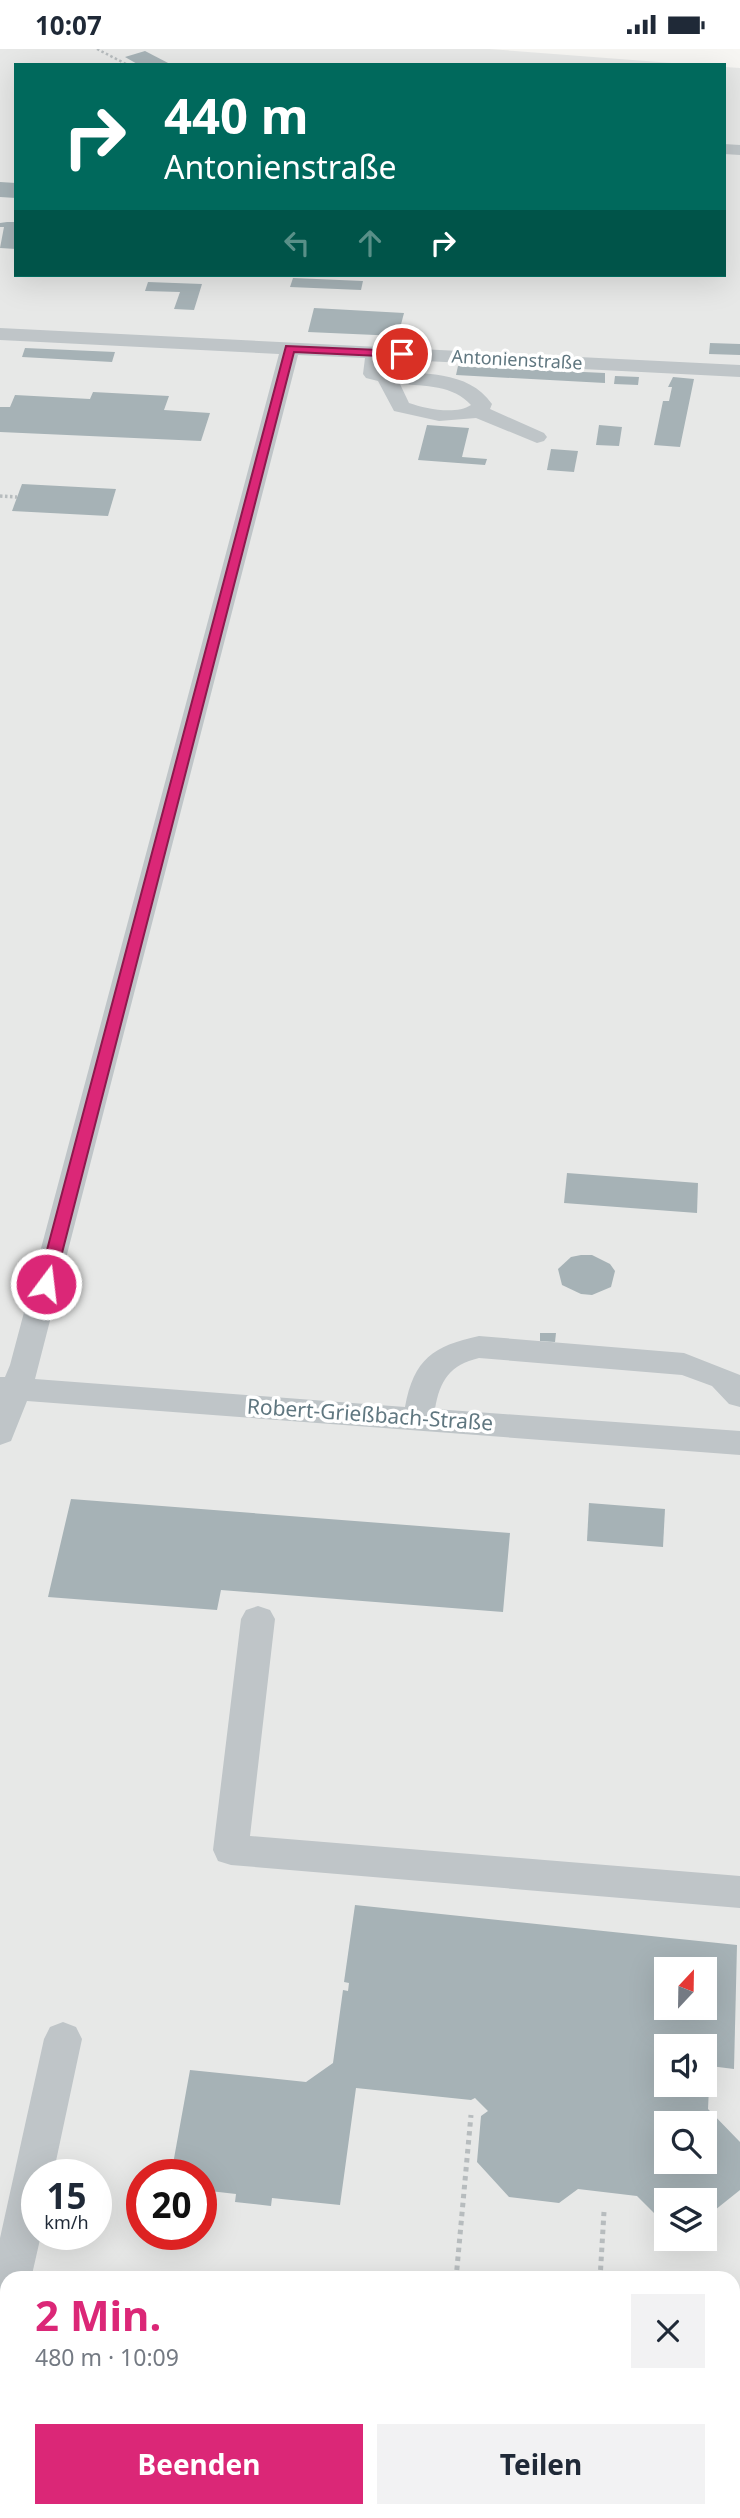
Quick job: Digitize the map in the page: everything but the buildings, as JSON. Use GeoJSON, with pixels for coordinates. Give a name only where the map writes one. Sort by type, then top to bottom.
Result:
{"type":"FeatureCollection","features":[{"type":"Feature","properties":{"kind":"street","name":"Antonienstraße"},"geometry":{"type":"LineString","coordinates":[[0,334],[740,371]]}},
{"type":"Feature","properties":{"kind":"street"},"geometry":{"type":"LineString","coordinates":[[0,1433],[9,1389],[290,348]]}},
{"type":"Feature","properties":{"kind":"street"},"geometry":{"type":"LineString","coordinates":[[376,353],[373,374],[466,389],[475,393],[482,404],[478,412]]}},
{"type":"Feature","properties":{"kind":"street"},"geometry":{"type":"LineString","coordinates":[[387,378],[401,407],[418,414],[438,417],[478,412],[537,437]]}},
{"type":"Feature","properties":{"kind":"street"},"geometry":{"type":"LineString","coordinates":[[418,1419],[429,1373],[440,1360],[459,1350],[479,1347],[684,1364],[723,1378],[740,1396]]}},
{"type":"Feature","properties":{"kind":"street","name":"Robert-Grießbach-Straße"},"geometry":{"type":"LineString","coordinates":[[9,1389],[740,1443]]}},
{"type":"Feature","properties":{"kind":"street"},"geometry":{"type":"LineString","coordinates":[[258,1619],[231,1850],[740,1892]]}},
{"type":"Feature","properties":{"kind":"street"},"geometry":{"type":"LineString","coordinates":[[13,2271],[63,2039]]}},
{"type":"Feature","properties":{"kind":"path"},"geometry":{"type":"LineString","coordinates":[[97,49],[124,63]]}},
{"type":"Feature","properties":{"kind":"path"},"geometry":{"type":"LineString","coordinates":[[0,496],[17,497]]}},
{"type":"Feature","properties":{"kind":"path"},"geometry":{"type":"LineString","coordinates":[[457,2271],[471,2115]]}},
{"type":"Feature","properties":{"kind":"path"},"geometry":{"type":"LineString","coordinates":[[600,2271],[604,2212]]}},
{"type":"Feature","properties":{"kind":"shaded area"},"geometry":{"type":"Polygon","coordinates":[[[0,49],[489,49],[672,63],[14,63],[14,277],[726,277],[726,67],[740,68],[740,2271],[0,2271],[0,49]]]}},
{"type":"Feature","properties":{"kind":"route"},"geometry":{"type":"LineString","coordinates":[[46,1284],[290,348],[402,354]]}}]}
